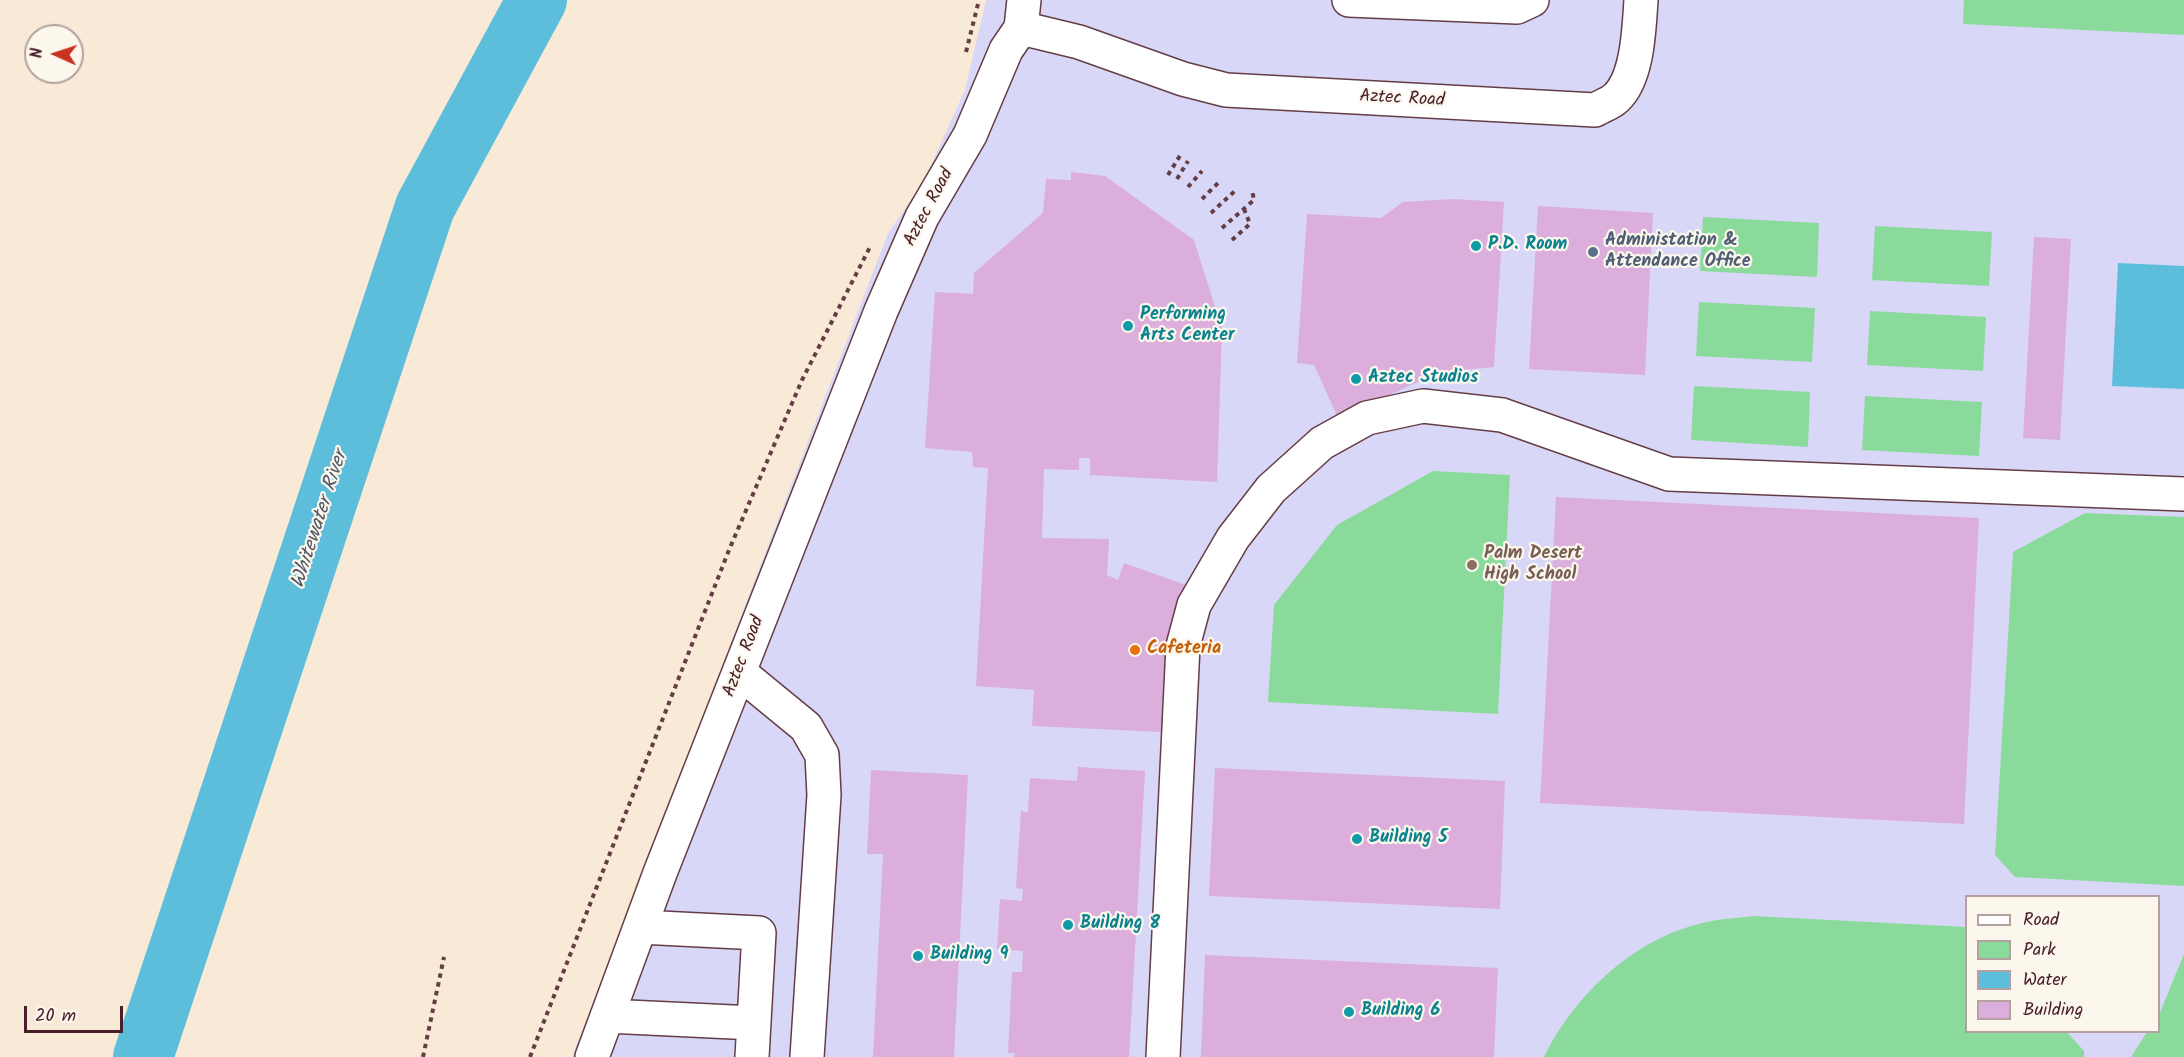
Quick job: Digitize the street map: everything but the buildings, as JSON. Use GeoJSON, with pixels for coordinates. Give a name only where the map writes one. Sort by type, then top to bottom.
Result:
{"type":"FeatureCollection","features":[{"type":"Feature","properties":{"kind":"lane"},"geometry":{"type":"LineString","coordinates":[[1349,0],[1517,7],[1532,0]]}},
{"type":"Feature","properties":{"kind":"lane","name":"Aztec Road"},"geometry":{"type":"LineString","coordinates":[[592,1057],[640,927],[881,311],[917,228],[970,135],[1022,14],[1079,42],[1183,79],[1226,90],[1595,110],[1615,100],[1628,84],[1638,38],[1641,0]]}},
{"type":"Feature","properties":{"kind":"lane"},"geometry":{"type":"LineString","coordinates":[[1163,1057],[1183,646],[1194,605],[1233,538],[1271,489],[1322,443],[1367,418],[1423,406],[1502,415],[1669,474],[2184,494]]}},
{"type":"Feature","properties":{"kind":"lane"},"geometry":{"type":"LineString","coordinates":[[739,672],[806,727],[822,755],[824,795],[807,1057]]}},
{"type":"Feature","properties":{"kind":"lane"},"geometry":{"type":"LineString","coordinates":[[640,927],[759,933],[752,1057]]}},
{"type":"Feature","properties":{"kind":"lane"},"geometry":{"type":"LineString","coordinates":[[607,1016],[754,1023]]}},
{"type":"Feature","properties":{"kind":"path"},"geometry":{"type":"LineString","coordinates":[[966,54],[979,0]]}},
{"type":"Feature","properties":{"kind":"path"},"geometry":{"type":"LineString","coordinates":[[1168,174],[1181,154]]}},
{"type":"Feature","properties":{"kind":"path"},"geometry":{"type":"LineString","coordinates":[[1177,179],[1188,161]]}},
{"type":"Feature","properties":{"kind":"path"},"geometry":{"type":"LineString","coordinates":[[1188,187],[1202,171]]}},
{"type":"Feature","properties":{"kind":"path"},"geometry":{"type":"LineString","coordinates":[[1202,199],[1219,182]]}},
{"type":"Feature","properties":{"kind":"path"},"geometry":{"type":"LineString","coordinates":[[1211,213],[1236,189]]}},
{"type":"Feature","properties":{"kind":"path"},"geometry":{"type":"LineString","coordinates":[[1222,228],[1254,200],[1252,190]]}},
{"type":"Feature","properties":{"kind":"path"},"geometry":{"type":"LineString","coordinates":[[1232,240],[1250,224],[1244,209]]}},
{"type":"Feature","properties":{"kind":"path"},"geometry":{"type":"LineString","coordinates":[[531,1057],[729,550],[802,380],[860,262],[873,242]]}},
{"type":"Feature","properties":{"kind":"path"},"geometry":{"type":"LineString","coordinates":[[423,1057],[444,957]]}},
{"type":"Feature","properties":{"kind":"shaded area","name":"Palm Desert High School"},"geometry":{"type":"Polygon","coordinates":[[[986,0],[2184,0],[2184,1057],[572,1057],[888,233],[923,183],[965,90],[986,0]]]}},
{"type":"Feature","properties":{"kind":"green space"},"geometry":{"type":"Polygon","coordinates":[[[1964,0],[2184,0],[2184,35],[1963,24],[1964,0]]]}},
{"type":"Feature","properties":{"kind":"green space"},"geometry":{"type":"Polygon","coordinates":[[[1703,217],[1819,223],[1817,277],[1700,271],[1703,217]]]}},
{"type":"Feature","properties":{"kind":"green space"},"geometry":{"type":"Polygon","coordinates":[[[1875,226],[1992,232],[1989,286],[1872,280],[1875,226]]]}},
{"type":"Feature","properties":{"kind":"green space"},"geometry":{"type":"Polygon","coordinates":[[[1699,302],[1815,308],[1812,362],[1696,356],[1699,302]]]}},
{"type":"Feature","properties":{"kind":"green space"},"geometry":{"type":"Polygon","coordinates":[[[1870,311],[1986,317],[1983,371],[1867,365],[1870,311]]]}},
{"type":"Feature","properties":{"kind":"green space"},"geometry":{"type":"Polygon","coordinates":[[[1694,386],[1810,392],[1808,447],[1691,440],[1694,386]]]}},
{"type":"Feature","properties":{"kind":"green space"},"geometry":{"type":"Polygon","coordinates":[[[1865,396],[1982,402],[1979,456],[1862,450],[1865,396]]]}},
{"type":"Feature","properties":{"kind":"green space"},"geometry":{"type":"Polygon","coordinates":[[[1433,471],[1510,475],[1498,714],[1268,702],[1274,605],[1337,525],[1433,471]]]}},
{"type":"Feature","properties":{"kind":"green space"},"geometry":{"type":"Polygon","coordinates":[[[2085,513],[2184,517],[2184,886],[2015,877],[1995,855],[2013,552],[2085,513]]]}},
{"type":"Feature","properties":{"kind":"green space"},"geometry":{"type":"Polygon","coordinates":[[[1753,916],[1965,927],[1965,1033],[2068,1033],[2084,1051],[2084,1057],[1544,1057],[1573,1010],[1613,969],[1659,939],[1685,928],[1717,920],[1753,916]]]}},
{"type":"Feature","properties":{"kind":"green space"},"geometry":{"type":"Polygon","coordinates":[[[2184,954],[2184,1057],[2131,1057],[2146,1033],[2160,1033],[2160,1013],[2184,954]]]}},
{"type":"Feature","properties":{"kind":"water"},"geometry":{"type":"Polygon","coordinates":[[[2118,263],[2184,266],[2184,389],[2112,386],[2118,263]]]}},
{"type":"Feature","properties":{"kind":"waterway","name":"Whitewater River"},"geometry":{"type":"LineString","coordinates":[[143,1057],[425,207],[537,0]]}},
{"type":"Feature","properties":{"kind":"place","name":"P.D. Room"},"geometry":{"type":"Point","coordinates":[1476,246]}},
{"type":"Feature","properties":{"kind":"place","name":"Administation & Attendance Office"},"geometry":{"type":"Point","coordinates":[1593,252]}},
{"type":"Feature","properties":{"kind":"place","name":"Performing Arts Center"},"geometry":{"type":"Point","coordinates":[1128,326]}},
{"type":"Feature","properties":{"kind":"place","name":"Aztec Studios"},"geometry":{"type":"Point","coordinates":[1356,379]}},
{"type":"Feature","properties":{"kind":"place","name":"Palm Desert High School"},"geometry":{"type":"Point","coordinates":[1472,565]}},
{"type":"Feature","properties":{"kind":"place","name":"Cafeteria"},"geometry":{"type":"Point","coordinates":[1135,650]}},
{"type":"Feature","properties":{"kind":"place","name":"Building 5"},"geometry":{"type":"Point","coordinates":[1357,839]}},
{"type":"Feature","properties":{"kind":"place","name":"Building 8"},"geometry":{"type":"Point","coordinates":[1068,925]}},
{"type":"Feature","properties":{"kind":"place","name":"Building 9"},"geometry":{"type":"Point","coordinates":[918,956]}},
{"type":"Feature","properties":{"kind":"place","name":"Building 6"},"geometry":{"type":"Point","coordinates":[1349,1012]}}]}
